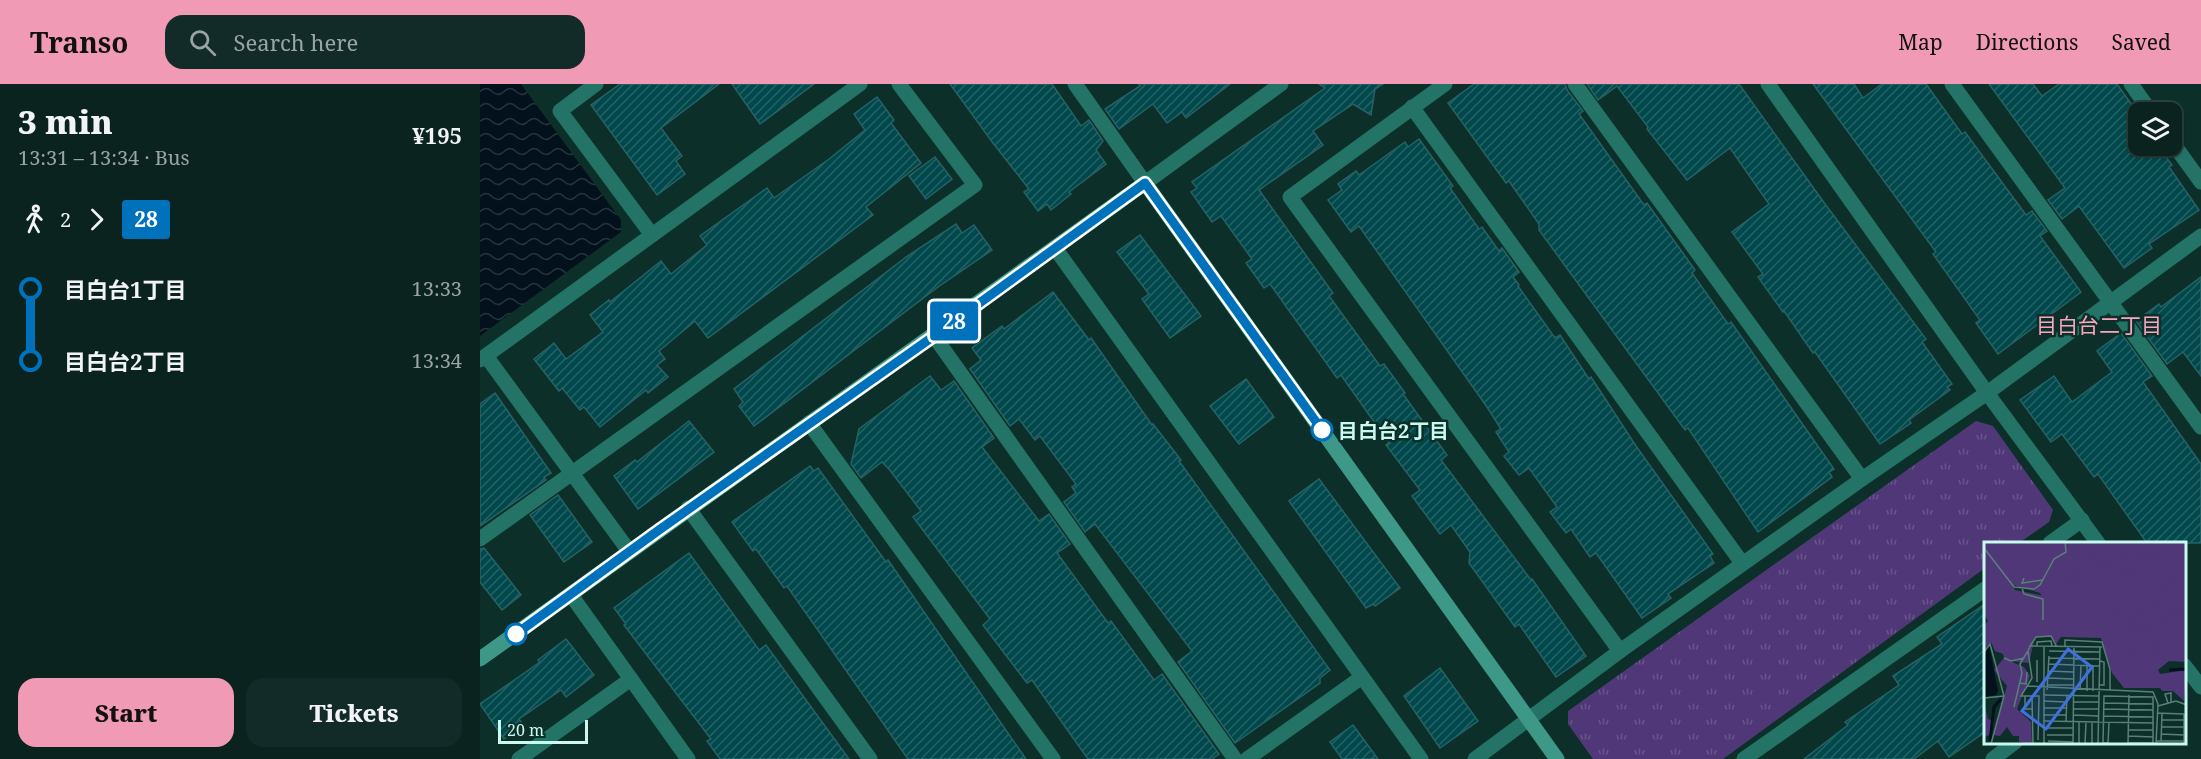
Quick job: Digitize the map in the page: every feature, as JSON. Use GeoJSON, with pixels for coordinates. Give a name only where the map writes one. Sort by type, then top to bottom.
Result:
{"type":"FeatureCollection","features":[{"type":"Feature","properties":{"kind":"street"},"geometry":{"type":"LineString","coordinates":[[596,84],[560,111],[652,235]]}},
{"type":"Feature","properties":{"kind":"street"},"geometry":{"type":"LineString","coordinates":[[629,551],[573,473],[483,358],[860,84]]}},
{"type":"Feature","properties":{"kind":"street"},"geometry":{"type":"LineString","coordinates":[[480,540],[975,185],[899,84]]}},
{"type":"Feature","properties":{"kind":"street"},"geometry":{"type":"LineString","coordinates":[[1074,84],[1557,759]]}},
{"type":"Feature","properties":{"kind":"street"},"geometry":{"type":"LineString","coordinates":[[1445,84],[1290,197],[1620,651]]}},
{"type":"Feature","properties":{"kind":"street"},"geometry":{"type":"LineString","coordinates":[[1575,84],[1862,479]]}},
{"type":"Feature","properties":{"kind":"street"},"geometry":{"type":"LineString","coordinates":[[1768,84],[1987,393],[2097,542]]}},
{"type":"Feature","properties":{"kind":"street"},"geometry":{"type":"LineString","coordinates":[[1952,84],[2201,427]]}},
{"type":"Feature","properties":{"kind":"street"},"geometry":{"type":"LineString","coordinates":[[2131,84],[2144,102]]}},
{"type":"Feature","properties":{"kind":"street"},"geometry":{"type":"LineString","coordinates":[[480,659],[688,508],[934,336],[1278,85]]}},
{"type":"Feature","properties":{"kind":"street"},"geometry":{"type":"LineString","coordinates":[[1412,107],[1742,563]]}},
{"type":"Feature","properties":{"kind":"street"},"geometry":{"type":"LineString","coordinates":[[2182,156],[2201,182]]}},
{"type":"Feature","properties":{"kind":"street"},"geometry":{"type":"LineString","coordinates":[[1475,759],[1742,563],[1987,393],[2201,236]]}},
{"type":"Feature","properties":{"kind":"street"},"geometry":{"type":"LineString","coordinates":[[1055,248],[1421,759]]}},
{"type":"Feature","properties":{"kind":"street"},"geometry":{"type":"LineString","coordinates":[[934,336],[1235,759]]}},
{"type":"Feature","properties":{"kind":"street"},"geometry":{"type":"LineString","coordinates":[[809,423],[1053,759]]}},
{"type":"Feature","properties":{"kind":"street"},"geometry":{"type":"LineString","coordinates":[[688,508],[870,759]]}},
{"type":"Feature","properties":{"kind":"street"},"geometry":{"type":"LineString","coordinates":[[2051,542],[2082,520]]}},
{"type":"Feature","properties":{"kind":"street"},"geometry":{"type":"LineString","coordinates":[[1744,759],[1984,590]]}},
{"type":"Feature","properties":{"kind":"street"},"geometry":{"type":"LineString","coordinates":[[571,595],[688,759]]}},
{"type":"Feature","properties":{"kind":"street"},"geometry":{"type":"LineString","coordinates":[[2186,667],[2201,687]]}},
{"type":"Feature","properties":{"kind":"street"},"geometry":{"type":"LineString","coordinates":[[1247,759],[1362,677]]}},
{"type":"Feature","properties":{"kind":"street"},"geometry":{"type":"LineString","coordinates":[[519,759],[631,679]]}},
{"type":"Feature","properties":{"kind":"street"},"geometry":{"type":"LineString","coordinates":[[1993,759],[2013,744]]}},
{"type":"Feature","properties":{"kind":"green space"},"geometry":{"type":"Polygon","coordinates":[[[1976,421],[1993,426],[2053,510],[2049,522],[2020,542],[1984,542],[1984,569],[1723,759],[1593,759],[1568,724],[1568,711],[1976,421]]]}},
{"type":"Feature","properties":{"kind":"water"},"geometry":{"type":"Polygon","coordinates":[[[480,84],[521,84],[621,220],[621,232],[480,336],[480,84]]]}},
{"type":"Feature","properties":{"kind":"building"},"geometry":{"type":"Polygon","coordinates":[[[620,84],[719,84],[661,128],[682,156],[676,161],[685,174],[657,195],[591,105],[620,84]]]}},
{"type":"Feature","properties":{"kind":"building"},"geometry":{"type":"Polygon","coordinates":[[[732,84],[814,84],[760,124],[732,84]]]}},
{"type":"Feature","properties":{"kind":"building"},"geometry":{"type":"Polygon","coordinates":[[[950,84],[1052,84],[1081,126],[1089,120],[1103,141],[1096,150],[1106,164],[1069,192],[1071,194],[1051,210],[1047,204],[1038,211],[1024,192],[1029,189],[950,84]]]}},
{"type":"Feature","properties":{"kind":"building"},"geometry":{"type":"Polygon","coordinates":[[[1139,84],[1230,84],[1186,118],[1182,112],[1167,123],[1153,104],[1119,129],[1105,109],[1140,86],[1139,84]]]}},
{"type":"Feature","properties":{"kind":"building"},"geometry":{"type":"Polygon","coordinates":[[[1319,84],[1383,84],[1375,89],[1371,115],[1353,104],[1313,131],[1323,145],[1259,190],[1333,293],[1329,296],[1380,366],[1384,364],[1447,455],[1441,460],[1532,579],[1586,656],[1556,677],[1519,624],[1515,627],[1469,563],[1470,552],[1451,525],[1440,534],[1412,496],[1420,490],[1386,445],[1389,443],[1341,375],[1337,378],[1270,284],[1264,288],[1246,263],[1252,259],[1221,216],[1212,222],[1191,192],[1197,188],[1192,182],[1325,88],[1319,84]]]}},
{"type":"Feature","properties":{"kind":"building"},"geometry":{"type":"Polygon","coordinates":[[[1474,84],[1565,84],[1583,111],[1579,114],[1644,205],[1647,203],[1695,270],[1692,273],[1728,324],[1731,322],[1834,469],[1829,472],[1832,477],[1758,532],[1688,428],[1685,430],[1539,230],[1539,224],[1509,181],[1506,183],[1448,103],[1474,84]]]}},
{"type":"Feature","properties":{"kind":"building"},"geometry":{"type":"Polygon","coordinates":[[[1587,84],[1739,84],[1926,339],[1922,342],[1952,384],[1947,387],[1950,390],[1909,420],[1911,423],[1880,444],[1758,277],[1763,274],[1732,232],[1769,204],[1730,148],[1687,180],[1617,86],[1598,100],[1587,84]]]}},
{"type":"Feature","properties":{"kind":"building"},"geometry":{"type":"Polygon","coordinates":[[[1813,84],[1854,84],[1863,98],[1882,84],[1926,84],[1962,134],[1965,132],[2026,215],[2032,211],[2047,231],[2040,236],[2081,292],[1998,354],[1976,323],[1980,320],[1933,254],[1936,252],[1813,84]]]}},
{"type":"Feature","properties":{"kind":"building"},"geometry":{"type":"Polygon","coordinates":[[[1989,84],[2033,84],[2042,96],[2059,84],[2117,84],[2130,102],[2128,156],[2165,156],[2172,165],[2169,167],[2199,210],[2149,244],[2152,248],[2124,268],[2079,206],[2062,219],[2048,200],[2065,188],[1989,84]]]}},
{"type":"Feature","properties":{"kind":"building"},"geometry":{"type":"Polygon","coordinates":[[[877,97],[894,120],[891,123],[921,163],[866,207],[873,215],[708,338],[695,321],[659,351],[665,359],[657,365],[668,377],[648,393],[646,390],[600,427],[584,407],[580,410],[562,388],[559,391],[534,359],[554,343],[566,359],[603,332],[590,315],[661,261],[671,274],[707,245],[700,236],[767,188],[774,198],[829,159],[865,130],[854,114],[877,97]]]}},
{"type":"Feature","properties":{"kind":"building"},"geometry":{"type":"Polygon","coordinates":[[[1419,139],[1453,186],[1450,188],[1479,229],[1482,227],[1499,251],[1502,248],[1519,272],[1513,277],[1518,286],[1555,338],[1560,335],[1589,379],[1591,377],[1636,446],[1713,554],[1710,556],[1714,563],[1668,594],[1671,598],[1642,618],[1596,553],[1590,557],[1571,529],[1566,533],[1550,512],[1557,507],[1529,468],[1519,475],[1504,456],[1509,452],[1496,432],[1501,429],[1487,407],[1359,226],[1351,232],[1328,200],[1342,190],[1338,184],[1356,171],[1359,175],[1405,142],[1408,147],[1419,139]]]}},
{"type":"Feature","properties":{"kind":"building"},"geometry":{"type":"Polygon","coordinates":[[[935,157],[952,179],[926,199],[909,176],[935,157]]]}},
{"type":"Feature","properties":{"kind":"building"},"geometry":{"type":"Polygon","coordinates":[[[956,224],[962,233],[974,225],[992,250],[938,287],[754,426],[739,406],[743,402],[734,389],[906,257],[956,224]]]}},
{"type":"Feature","properties":{"kind":"building"},"geometry":{"type":"Polygon","coordinates":[[[1140,235],[1201,316],[1170,338],[1142,299],[1149,294],[1117,252],[1140,235]]]}},
{"type":"Feature","properties":{"kind":"building"},"geometry":{"type":"Polygon","coordinates":[[[2201,277],[2201,376],[2183,352],[2167,364],[2136,321],[2159,304],[2161,307],[2201,277]]]}},
{"type":"Feature","properties":{"kind":"building"},"geometry":{"type":"Polygon","coordinates":[[[1053,292],[1089,340],[1091,338],[1152,425],[1181,460],[1179,461],[1330,670],[1320,678],[1320,683],[1235,743],[1178,662],[1192,651],[1095,524],[1085,532],[1064,502],[1076,493],[1072,487],[1076,484],[1040,436],[1035,440],[1019,419],[1010,426],[970,369],[981,360],[972,348],[1002,326],[1004,329],[1053,292]]]}},
{"type":"Feature","properties":{"kind":"building"},"geometry":{"type":"Polygon","coordinates":[[[2121,333],[2152,376],[2143,382],[2201,464],[2201,543],[2146,542],[2098,474],[2094,477],[2062,434],[2051,442],[2020,400],[2054,376],[2072,402],[2112,372],[2097,351],[2121,333]]]}},
{"type":"Feature","properties":{"kind":"building"},"geometry":{"type":"Polygon","coordinates":[[[930,376],[941,390],[954,381],[994,438],[982,447],[1039,521],[1049,514],[1070,544],[1057,553],[1108,623],[1111,621],[1154,680],[1162,674],[1219,754],[1212,759],[1088,759],[1032,680],[1027,683],[983,625],[990,619],[913,517],[921,511],[889,469],[882,462],[861,478],[851,464],[859,429],[930,376]]]}},
{"type":"Feature","properties":{"kind":"building"},"geometry":{"type":"Polygon","coordinates":[[[1246,379],[1274,417],[1239,444],[1210,406],[1246,379]]]}},
{"type":"Feature","properties":{"kind":"building"},"geometry":{"type":"Polygon","coordinates":[[[495,393],[551,473],[544,477],[546,480],[480,526],[480,404],[495,393]]]}},
{"type":"Feature","properties":{"kind":"building"},"geometry":{"type":"Polygon","coordinates":[[[689,421],[714,452],[638,509],[614,476],[635,460],[637,462],[689,421]]]}},
{"type":"Feature","properties":{"kind":"building"},"geometry":{"type":"Polygon","coordinates":[[[810,466],[814,471],[818,468],[886,562],[888,560],[1026,759],[908,759],[787,586],[784,588],[756,549],[753,551],[732,522],[810,466]]]}},
{"type":"Feature","properties":{"kind":"building"},"geometry":{"type":"Polygon","coordinates":[[[1319,479],[1400,588],[1375,606],[1373,604],[1366,608],[1289,501],[1319,479]]]}},
{"type":"Feature","properties":{"kind":"building"},"geometry":{"type":"Polygon","coordinates":[[[558,495],[592,542],[564,562],[530,515],[558,495]]]}},
{"type":"Feature","properties":{"kind":"building"},"geometry":{"type":"Polygon","coordinates":[[[484,548],[521,595],[502,610],[480,582],[480,549],[484,548]]]}},
{"type":"Feature","properties":{"kind":"building"},"geometry":{"type":"Polygon","coordinates":[[[689,553],[759,650],[766,645],[849,759],[720,759],[707,741],[711,739],[624,625],[626,624],[614,608],[689,553]]]}},
{"type":"Feature","properties":{"kind":"building"},"geometry":{"type":"Polygon","coordinates":[[[1984,605],[1984,733],[1949,757],[1938,741],[1914,759],[1804,759],[1848,725],[1845,722],[1899,685],[1893,676],[1942,644],[1937,637],[1984,605]]]}},
{"type":"Feature","properties":{"kind":"building"},"geometry":{"type":"Polygon","coordinates":[[[566,639],[594,675],[566,697],[561,690],[519,719],[524,726],[504,739],[480,704],[540,662],[538,660],[566,639]]]}},
{"type":"Feature","properties":{"kind":"building"},"geometry":{"type":"Polygon","coordinates":[[[1440,668],[1478,721],[1440,748],[1404,696],[1440,668]]]}},
{"type":"Feature","properties":{"kind":"building"},"geometry":{"type":"Polygon","coordinates":[[[1353,725],[1378,759],[1342,759],[1330,742],[1353,725]]]}},
{"type":"Feature","properties":{"kind":"bus line","name":"28"},"geometry":{"type":"LineString","coordinates":[[516,634],[1145,183],[1322,430]]}},
{"type":"Feature","properties":{"kind":"place","name":"目白台2丁目"},"geometry":{"type":"Point","coordinates":[1322,430]}},
{"type":"Feature","properties":{"kind":"district","name":"目白台二丁目"},"geometry":{"type":"Point","coordinates":[2099,325]}}]}
